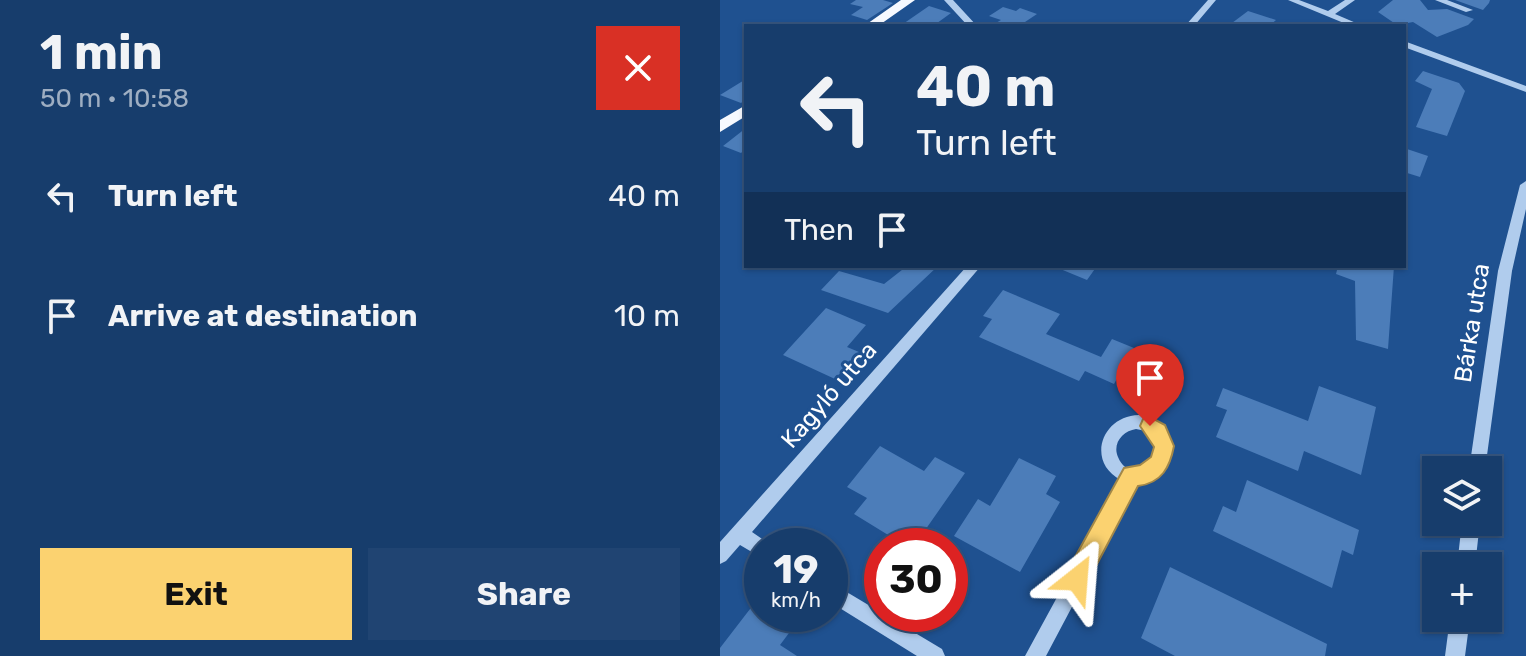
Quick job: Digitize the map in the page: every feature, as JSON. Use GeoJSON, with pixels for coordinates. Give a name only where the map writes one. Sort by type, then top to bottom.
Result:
{"type":"FeatureCollection","features":[{"type":"Feature","properties":{"kind":"main road"},"geometry":{"type":"LineString","coordinates":[[873,24],[909,0]]}},
{"type":"Feature","properties":{"kind":"main road"},"geometry":{"type":"LineString","coordinates":[[720,127],[744,110]]}},
{"type":"Feature","properties":{"kind":"street"},"geometry":{"type":"LineString","coordinates":[[948,0],[971,24]]}},
{"type":"Feature","properties":{"kind":"street"},"geometry":{"type":"LineString","coordinates":[[1191,24],[1212,0]]}},
{"type":"Feature","properties":{"kind":"street"},"geometry":{"type":"LineString","coordinates":[[1292,0],[1354,24]]}},
{"type":"Feature","properties":{"kind":"street"},"geometry":{"type":"LineString","coordinates":[[1329,14],[1351,0]]}},
{"type":"Feature","properties":{"kind":"street"},"geometry":{"type":"LineString","coordinates":[[1439,0],[1469,10]]}},
{"type":"Feature","properties":{"kind":"street"},"geometry":{"type":"LineString","coordinates":[[1406,45],[1526,89]]}},
{"type":"Feature","properties":{"kind":"street","name":"Bárka utca"},"geometry":{"type":"LineString","coordinates":[[1479,456],[1505,271],[1526,185]]}},
{"type":"Feature","properties":{"kind":"street","name":"Kagyló utca"},"geometry":{"type":"LineString","coordinates":[[720,555],[973,268]]}},
{"type":"Feature","properties":{"kind":"street"},"geometry":{"type":"LineString","coordinates":[[1035,656],[1132,476]]}},
{"type":"Feature","properties":{"kind":"street"},"geometry":{"type":"LineString","coordinates":[[739,534],[744,537]]}},
{"type":"Feature","properties":{"kind":"street"},"geometry":{"type":"LineString","coordinates":[[848,602],[935,656]]}},
{"type":"Feature","properties":{"kind":"street"},"geometry":{"type":"LineString","coordinates":[[1455,656],[1458,632]]}},
{"type":"Feature","properties":{"kind":"building"},"geometry":{"type":"Polygon","coordinates":[[[856,0],[893,3],[867,20],[851,15],[863,7],[850,4],[856,0]]]}},
{"type":"Feature","properties":{"kind":"building"},"geometry":{"type":"Polygon","coordinates":[[[1393,0],[1420,0],[1428,10],[1447,9],[1474,19],[1468,25],[1437,37],[1413,22],[1396,24],[1378,12],[1393,0]]]}},
{"type":"Feature","properties":{"kind":"building"},"geometry":{"type":"Polygon","coordinates":[[[1455,0],[1490,0],[1483,10],[1455,0]]]}},
{"type":"Feature","properties":{"kind":"building"},"geometry":{"type":"Polygon","coordinates":[[[929,6],[951,13],[936,24],[903,24],[929,6]]]}},
{"type":"Feature","properties":{"kind":"building"},"geometry":{"type":"Polygon","coordinates":[[[1003,7],[1016,11],[1020,8],[1037,14],[1022,24],[994,24],[1001,20],[989,16],[1003,7]]]}},
{"type":"Feature","properties":{"kind":"building"},"geometry":{"type":"Polygon","coordinates":[[[1248,11],[1276,20],[1271,24],[1231,24],[1248,11]]]}},
{"type":"Feature","properties":{"kind":"building"},"geometry":{"type":"Polygon","coordinates":[[[1423,71],[1459,83],[1465,91],[1447,136],[1416,127],[1432,89],[1415,81],[1423,71]]]}},
{"type":"Feature","properties":{"kind":"building"},"geometry":{"type":"Polygon","coordinates":[[[744,80],[744,101],[741,103],[720,95],[744,80]]]}},
{"type":"Feature","properties":{"kind":"building"},"geometry":{"type":"Polygon","coordinates":[[[744,130],[744,150],[741,153],[723,146],[744,130]]]}},
{"type":"Feature","properties":{"kind":"building"},"geometry":{"type":"Polygon","coordinates":[[[1406,149],[1428,156],[1420,177],[1406,173],[1406,149]]]}},
{"type":"Feature","properties":{"kind":"building"},"geometry":{"type":"Polygon","coordinates":[[[904,268],[936,268],[888,313],[821,290],[839,271],[884,284],[904,268]]]}},
{"type":"Feature","properties":{"kind":"building"},"geometry":{"type":"Polygon","coordinates":[[[1058,268],[1096,268],[1087,280],[1058,268]]]}},
{"type":"Feature","properties":{"kind":"building"},"geometry":{"type":"Polygon","coordinates":[[[1338,268],[1394,268],[1388,349],[1356,340],[1355,281],[1336,274],[1338,268]]]}},
{"type":"Feature","properties":{"kind":"building"},"geometry":{"type":"Polygon","coordinates":[[[1003,290],[1060,314],[1046,334],[1101,357],[1112,339],[1134,348],[1114,384],[1085,371],[1079,381],[979,337],[992,319],[983,316],[1003,290]]]}},
{"type":"Feature","properties":{"kind":"building"},"geometry":{"type":"Polygon","coordinates":[[[826,308],[866,325],[847,347],[859,352],[835,379],[783,355],[826,308]]]}},
{"type":"Feature","properties":{"kind":"building"},"geometry":{"type":"Polygon","coordinates":[[[1319,386],[1376,407],[1361,475],[1304,451],[1298,471],[1216,437],[1227,410],[1216,406],[1223,388],[1308,421],[1319,386]]]}},
{"type":"Feature","properties":{"kind":"building"},"geometry":{"type":"Polygon","coordinates":[[[880,446],[924,471],[935,457],[965,473],[927,528],[877,528],[854,514],[867,498],[847,487],[880,446]]]}},
{"type":"Feature","properties":{"kind":"building"},"geometry":{"type":"Polygon","coordinates":[[[1019,458],[1056,476],[1046,494],[1060,502],[1020,572],[968,544],[968,528],[959,528],[978,499],[990,506],[1019,458]]]}},
{"type":"Feature","properties":{"kind":"building"},"geometry":{"type":"Polygon","coordinates":[[[1247,480],[1359,530],[1353,555],[1342,550],[1332,588],[1213,531],[1223,506],[1236,512],[1247,480]]]}},
{"type":"Feature","properties":{"kind":"building"},"geometry":{"type":"Polygon","coordinates":[[[1170,567],[1327,644],[1325,656],[1175,656],[1141,638],[1170,567]]]}},
{"type":"Feature","properties":{"kind":"building"},"geometry":{"type":"Polygon","coordinates":[[[744,617],[744,632],[790,632],[780,645],[797,656],[720,656],[720,648],[744,617]]]}},
{"type":"Feature","properties":{"kind":"route"},"geometry":{"type":"LineString","coordinates":[[1077,579],[1132,476],[1144,475],[1160,464],[1164,446],[1150,426]]}}]}
